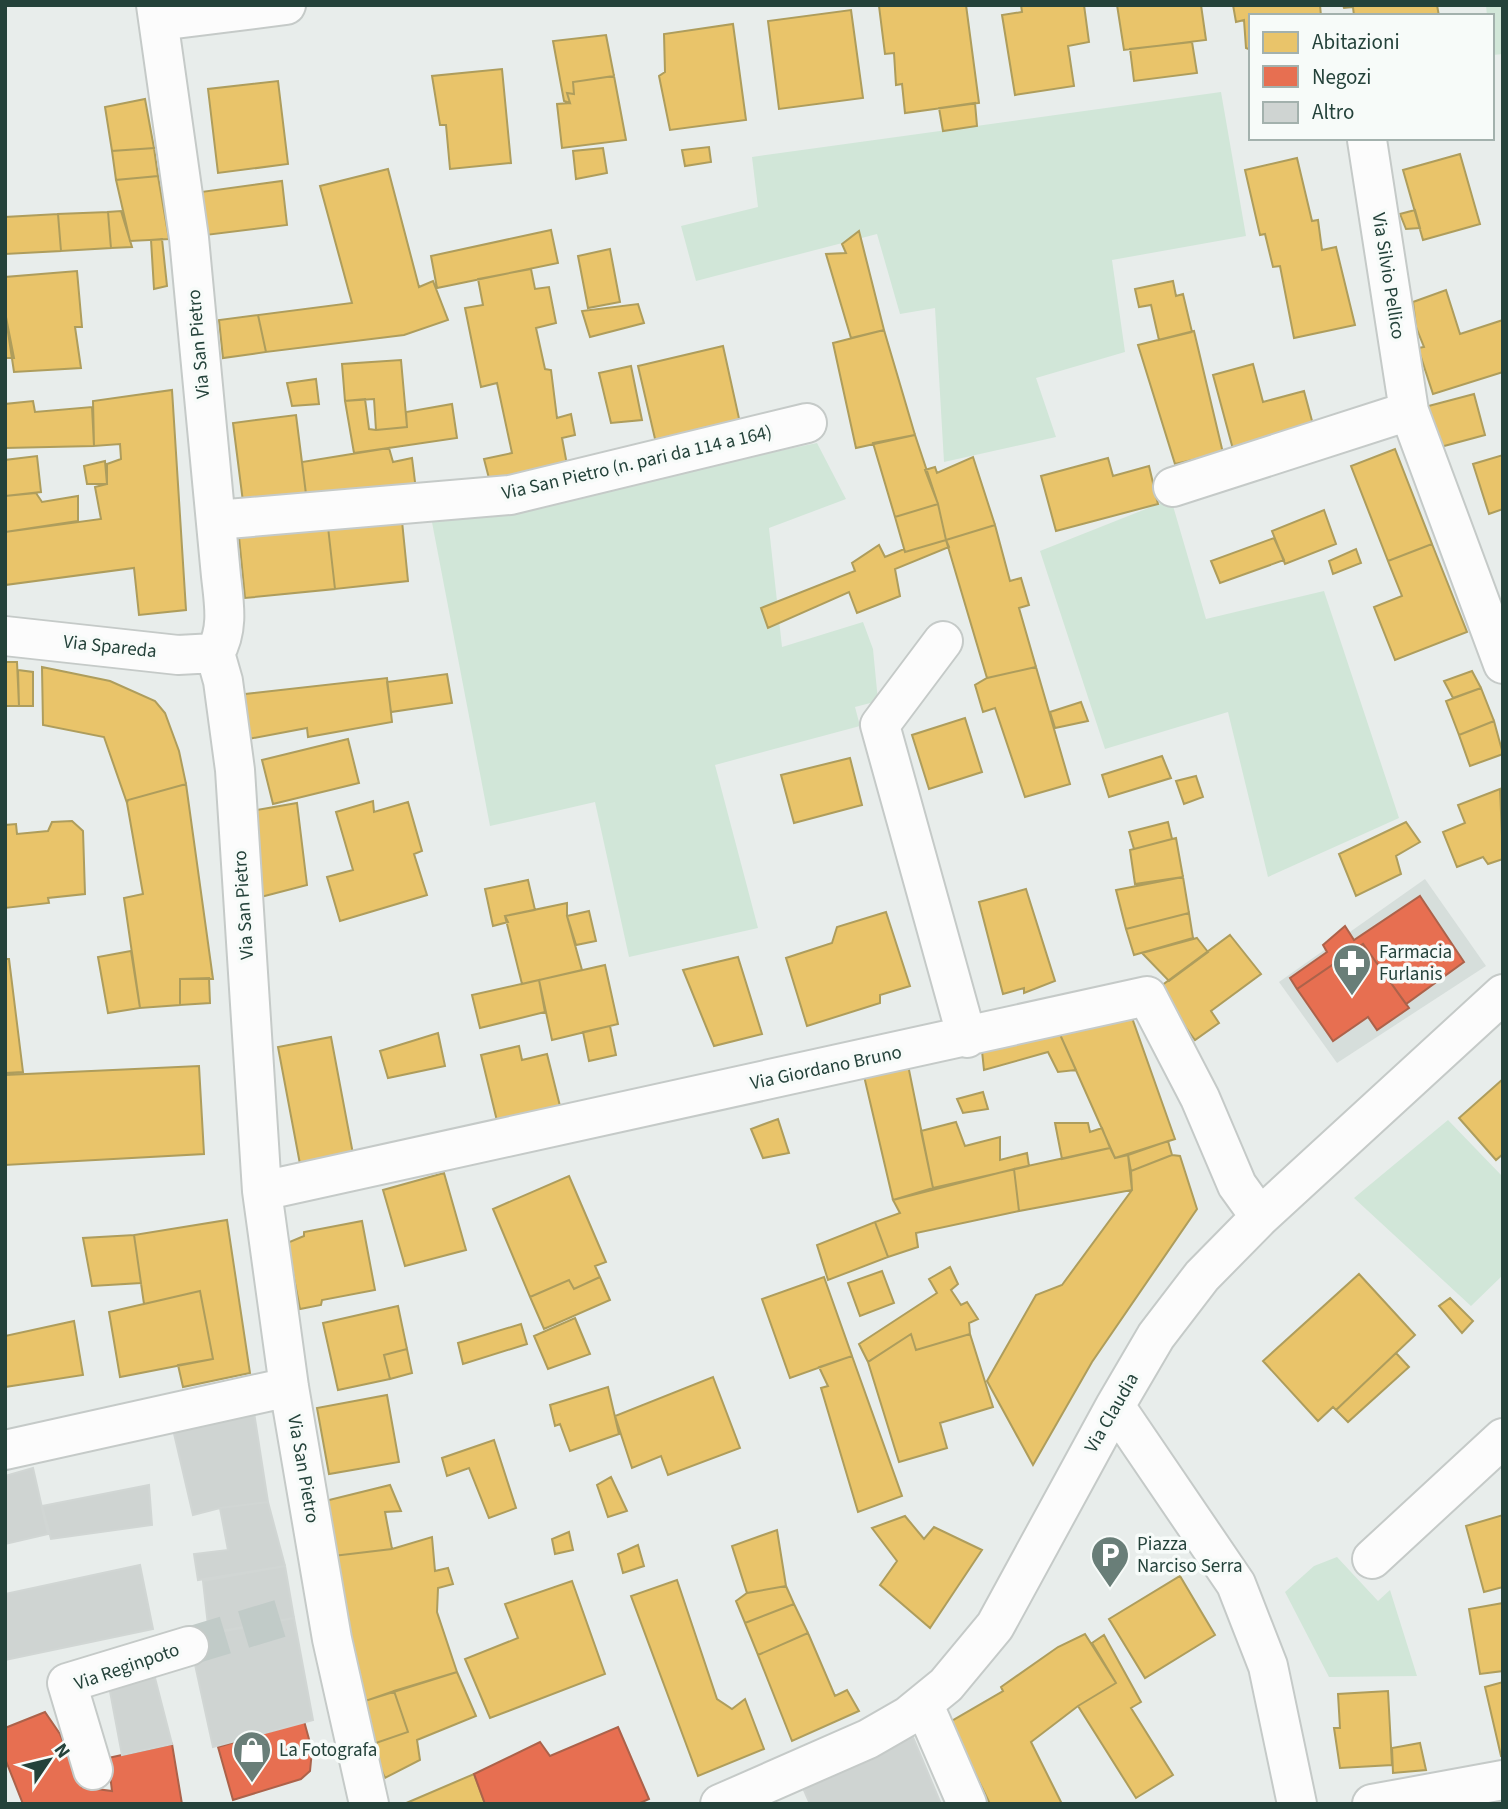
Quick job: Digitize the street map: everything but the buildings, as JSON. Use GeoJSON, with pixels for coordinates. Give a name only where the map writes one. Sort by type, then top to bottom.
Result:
{"type":"FeatureCollection","features":[{"type":"Feature","properties":{"kind":"street"},"geometry":{"type":"LineString","coordinates":[[158,13],[286,5]]}},
{"type":"Feature","properties":{"kind":"street","name":"Via San Pietro"},"geometry":{"type":"LineString","coordinates":[[158,13],[189,238],[216,520],[225,622],[221,642],[215,653],[223,681],[235,771],[262,1191],[289,1387],[312,1609],[369,1804]]}},
{"type":"Feature","properties":{"kind":"street","name":"Via Silvio Pellico"},"geometry":{"type":"LineString","coordinates":[[1367,140],[1409,411],[1503,664]]}},
{"type":"Feature","properties":{"kind":"street"},"geometry":{"type":"LineString","coordinates":[[1173,487],[1409,411]]}},
{"type":"Feature","properties":{"kind":"street","name":"Via San Pietro (n. pari da 114 a 164)"},"geometry":{"type":"LineString","coordinates":[[216,520],[510,495],[807,423]]}},
{"type":"Feature","properties":{"kind":"street","name":"Via Spareda"},"geometry":{"type":"LineString","coordinates":[[5,636],[177,654],[215,653]]}},
{"type":"Feature","properties":{"kind":"street"},"geometry":{"type":"LineString","coordinates":[[943,641],[880,725],[967,1038]]}},
{"type":"Feature","properties":{"kind":"street","name":"Via Claudia"},"geometry":{"type":"LineString","coordinates":[[720,1804],[791,1789],[924,1705],[970,1659],[995,1626],[1156,1336],[1202,1276],[1260,1217],[1503,994]]}},
{"type":"Feature","properties":{"kind":"street","name":"Via Giordano Bruno"},"geometry":{"type":"LineString","coordinates":[[262,1191],[967,1038],[1147,996],[1200,1098],[1237,1185],[1260,1217]]}},
{"type":"Feature","properties":{"kind":"street"},"geometry":{"type":"LineString","coordinates":[[5,1450],[289,1387]]}},
{"type":"Feature","properties":{"kind":"street"},"geometry":{"type":"LineString","coordinates":[[1115,1406],[1236,1584],[1268,1666],[1297,1804]]}},
{"type":"Feature","properties":{"kind":"street"},"geometry":{"type":"LineString","coordinates":[[1372,1559],[1503,1438]]}},
{"type":"Feature","properties":{"kind":"street","name":"Via Reginpoto"},"geometry":{"type":"LineString","coordinates":[[93,1770],[67,1683],[189,1646]]}},
{"type":"Feature","properties":{"kind":"street"},"geometry":{"type":"LineString","coordinates":[[924,1705],[967,1804]]}},
{"type":"Feature","properties":{"kind":"street"},"geometry":{"type":"LineString","coordinates":[[1372,1804],[1503,1780]]}},
{"type":"Feature","properties":{"kind":"shaded area"},"geometry":{"type":"Polygon","coordinates":[[[1425,879],[1486,966],[1337,1063],[1279,982],[1425,879]]]}},
{"type":"Feature","properties":{"kind":"green space"},"geometry":{"type":"Polygon","coordinates":[[[1486,5],[1503,5],[1503,54],[1494,55],[1494,14],[1487,14],[1486,5]]]}},
{"type":"Feature","properties":{"kind":"green space"},"geometry":{"type":"Polygon","coordinates":[[[1221,92],[1246,236],[1112,260],[1125,352],[1036,378],[1056,437],[944,462],[935,308],[900,314],[877,234],[696,281],[681,226],[758,207],[752,157],[1221,92]]]}},
{"type":"Feature","properties":{"kind":"green space"},"geometry":{"type":"Polygon","coordinates":[[[817,443],[846,499],[769,528],[782,647],[863,622],[873,649],[878,701],[855,707],[860,726],[715,765],[758,928],[629,957],[595,802],[490,826],[431,517],[499,509],[817,443]]]}},
{"type":"Feature","properties":{"kind":"green space"},"geometry":{"type":"Polygon","coordinates":[[[1171,499],[1206,619],[1324,591],[1399,818],[1268,877],[1228,712],[1105,749],[1040,551],[1171,499]]]}},
{"type":"Feature","properties":{"kind":"green space"},"geometry":{"type":"Polygon","coordinates":[[[1448,1120],[1503,1177],[1503,1275],[1471,1306],[1354,1198],[1448,1120]]]}},
{"type":"Feature","properties":{"kind":"green space"},"geometry":{"type":"Polygon","coordinates":[[[1337,1557],[1378,1601],[1390,1590],[1417,1676],[1329,1677],[1285,1592],[1314,1566],[1337,1557]]]}},
{"type":"Feature","properties":{"kind":"tunnel"},"geometry":{"type":"LineString","coordinates":[[189,1646],[298,1613]]}},
{"type":"Feature","properties":{"kind":"place","name":"Farmacia Furlanis"},"geometry":{"type":"Point","coordinates":[1352,997]}},
{"type":"Feature","properties":{"kind":"place","name":"Piazza Narciso Serra"},"geometry":{"type":"Point","coordinates":[1110,1589]}},
{"type":"Feature","properties":{"kind":"place","name":"La Fotografa"},"geometry":{"type":"Point","coordinates":[252,1784]}}]}
